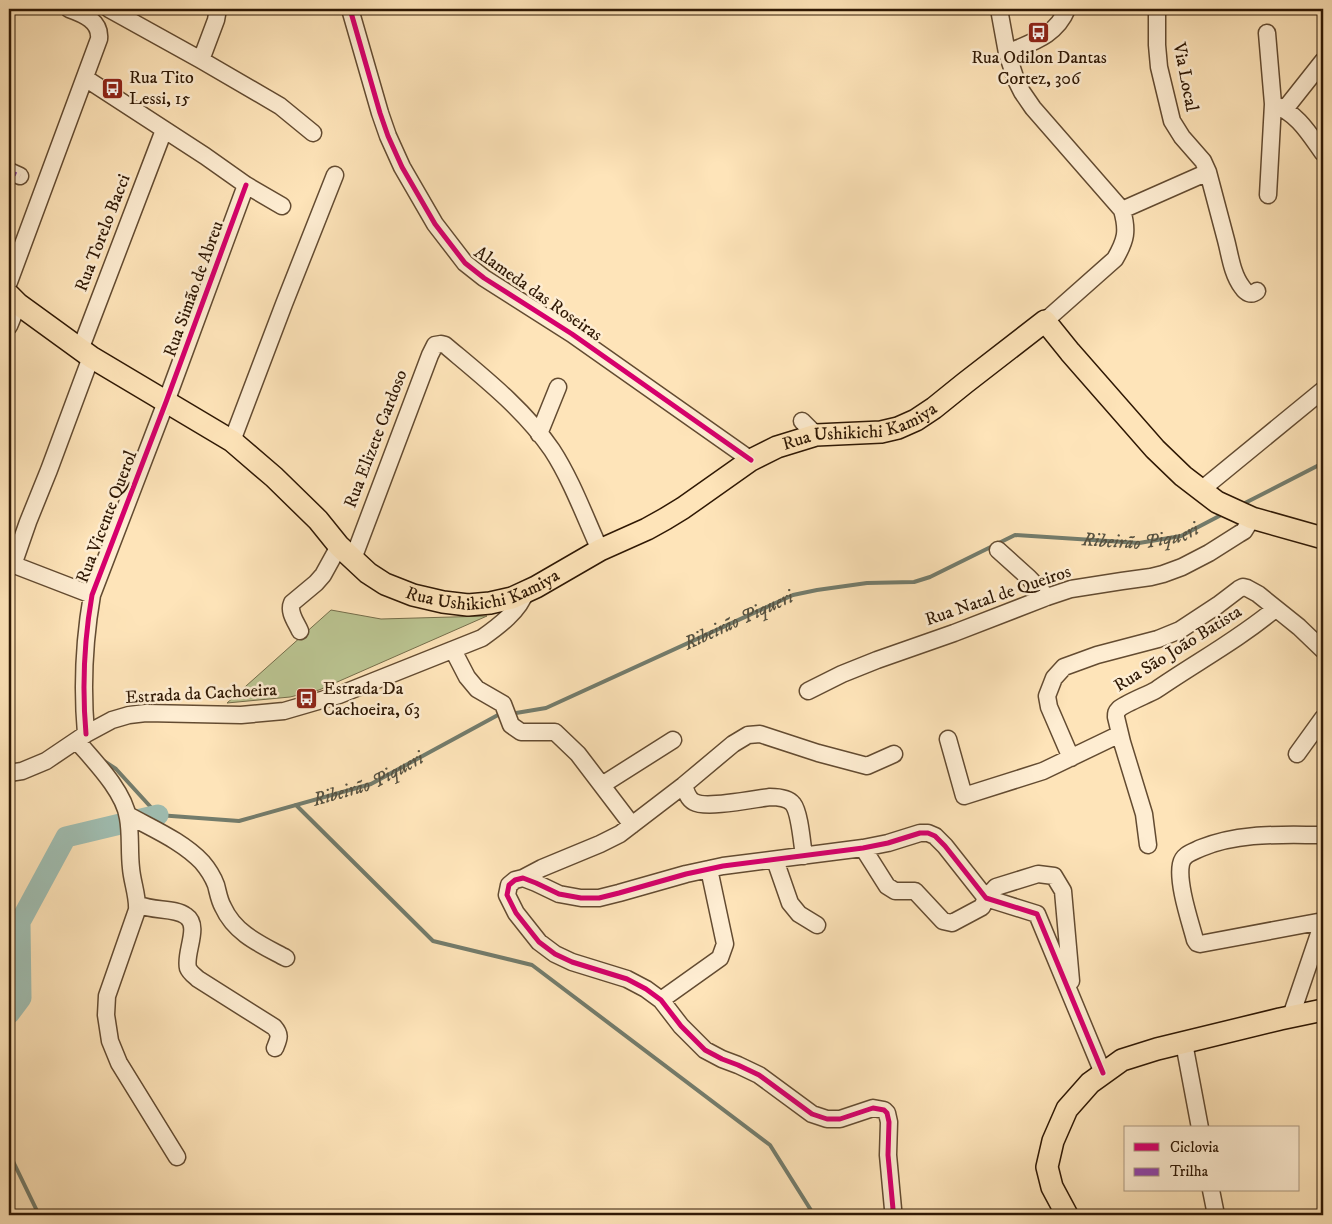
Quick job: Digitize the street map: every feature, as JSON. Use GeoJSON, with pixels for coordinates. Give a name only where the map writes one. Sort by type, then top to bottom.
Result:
{"type":"FeatureCollection","features":[{"type":"Feature","properties":{"kind":"main road","name":"Rua Ushikichi Kamiya"},"geometry":{"type":"LineString","coordinates":[[13,299],[86,353],[232,441],[274,477],[368,573],[386,584],[413,595],[443,602],[468,605],[512,598],[600,550],[647,529],[683,508],[751,460],[809,428],[881,432],[898,428],[916,420],[1046,322]]}},
{"type":"Feature","properties":{"kind":"main road"},"geometry":{"type":"LineString","coordinates":[[1046,322],[1155,449],[1183,476],[1209,496],[1249,517],[1323,538]]}},
{"type":"Feature","properties":{"kind":"main road"},"geometry":{"type":"LineString","coordinates":[[1067,1215],[1052,1187],[1047,1167],[1053,1142],[1067,1109],[1090,1082],[1122,1060],[1158,1049],[1291,1016],[1323,1010]]}},
{"type":"Feature","properties":{"kind":"street"},"geometry":{"type":"LineString","coordinates":[[9,282],[99,39],[100,33],[94,15],[82,14],[69,9]]}},
{"type":"Feature","properties":{"kind":"street"},"geometry":{"type":"LineString","coordinates":[[109,9],[202,60],[280,106],[313,133]]}},
{"type":"Feature","properties":{"kind":"street"},"geometry":{"type":"LineString","coordinates":[[202,60],[218,9]]}},
{"type":"Feature","properties":{"kind":"street","name":"Alameda das Roseiras"},"geometry":{"type":"LineString","coordinates":[[350,9],[380,113],[402,168],[435,224],[465,263],[484,278],[572,334],[751,460]]}},
{"type":"Feature","properties":{"kind":"street"},"geometry":{"type":"LineString","coordinates":[[999,9],[1007,53],[1022,92],[1033,108],[1122,210],[1126,223],[1122,247],[1115,259],[1046,322]]}},
{"type":"Feature","properties":{"kind":"street"},"geometry":{"type":"LineString","coordinates":[[1007,53],[1053,30],[1060,23],[1067,9]]}},
{"type":"Feature","properties":{"kind":"street","name":"Via Local"},"geometry":{"type":"LineString","coordinates":[[1157,9],[1159,67],[1172,121],[1208,172]]}},
{"type":"Feature","properties":{"kind":"street"},"geometry":{"type":"LineString","coordinates":[[1268,33],[1279,106],[1268,195]]}},
{"type":"Feature","properties":{"kind":"street"},"geometry":{"type":"LineString","coordinates":[[1279,106],[1323,61]]}},
{"type":"Feature","properties":{"kind":"street"},"geometry":{"type":"LineString","coordinates":[[85,78],[246,185],[282,206]]}},
{"type":"Feature","properties":{"kind":"street"},"geometry":{"type":"LineString","coordinates":[[1279,106],[1296,118],[1323,153]]}},
{"type":"Feature","properties":{"kind":"street","name":"Rua Torelo Bacci"},"geometry":{"type":"LineString","coordinates":[[11,564],[48,470],[86,353],[164,130]]}},
{"type":"Feature","properties":{"kind":"street"},"geometry":{"type":"LineString","coordinates":[[1122,210],[1208,172],[1234,270],[1241,286],[1246,292],[1254,294],[1258,291]]}},
{"type":"Feature","properties":{"kind":"street"},"geometry":{"type":"LineString","coordinates":[[232,441],[335,175]]}},
{"type":"Feature","properties":{"kind":"street","name":"Rua Simão de Abreu"},"geometry":{"type":"LineString","coordinates":[[166,402],[246,185]]}},
{"type":"Feature","properties":{"kind":"street"},"geometry":{"type":"LineString","coordinates":[[9,326],[13,299]]}},
{"type":"Feature","properties":{"kind":"street","name":"Rua Elizete Cardoso"},"geometry":{"type":"LineString","coordinates":[[346,552],[433,348],[437,344],[445,345],[496,389],[527,419],[539,434]]}},
{"type":"Feature","properties":{"kind":"street"},"geometry":{"type":"LineString","coordinates":[[558,387],[539,434],[565,473],[600,550]]}},
{"type":"Feature","properties":{"kind":"street"},"geometry":{"type":"LineString","coordinates":[[1209,496],[1323,390]]}},
{"type":"Feature","properties":{"kind":"street","name":"Rua Vicente Querol"},"geometry":{"type":"LineString","coordinates":[[81,738],[87,624],[92,595],[166,402]]}},
{"type":"Feature","properties":{"kind":"street","name":"Rua Natal de Queiros"},"geometry":{"type":"LineString","coordinates":[[808,691],[877,660],[1071,589],[1151,577],[1182,567],[1244,531],[1249,517]]}},
{"type":"Feature","properties":{"kind":"street"},"geometry":{"type":"LineString","coordinates":[[998,550],[1047,597]]}},
{"type":"Feature","properties":{"kind":"street"},"geometry":{"type":"LineString","coordinates":[[300,630],[291,611],[292,603],[307,591],[346,552]]}},
{"type":"Feature","properties":{"kind":"street"},"geometry":{"type":"LineString","coordinates":[[11,564],[92,595]]}},
{"type":"Feature","properties":{"kind":"street"},"geometry":{"type":"LineString","coordinates":[[1071,758],[1049,707],[1047,696],[1054,678],[1064,667],[1097,655],[1158,639],[1180,630],[1243,587],[1258,594],[1274,609],[1299,627],[1323,650]]}},
{"type":"Feature","properties":{"kind":"street","name":"Estrada da Cachoeira"},"geometry":{"type":"LineString","coordinates":[[9,774],[46,761],[112,720],[129,715],[146,713],[241,715],[284,711],[339,695],[482,638],[522,602],[526,591]]}},
{"type":"Feature","properties":{"kind":"street","name":"Rua São João Batista"},"geometry":{"type":"LineString","coordinates":[[1148,846],[1144,814],[1116,717],[1119,708],[1156,690],[1259,622],[1274,609]]}},
{"type":"Feature","properties":{"kind":"street"},"geometry":{"type":"LineString","coordinates":[[453,650],[467,677],[477,689],[503,704],[511,725],[521,732],[556,732],[578,754],[632,825]]}},
{"type":"Feature","properties":{"kind":"street"},"geometry":{"type":"LineString","coordinates":[[1297,754],[1323,718]]}},
{"type":"Feature","properties":{"kind":"street"},"geometry":{"type":"LineString","coordinates":[[893,1209],[888,1155],[890,1122],[884,1110],[873,1108],[840,1119],[827,1119],[812,1114],[759,1075],[705,1050],[681,1026],[661,1000],[646,989],[627,979],[572,962],[555,954],[539,942],[516,914],[507,895],[508,886],[515,880],[620,834],[684,786],[733,744],[748,736],[760,734],[818,753],[867,766],[894,754]]}},
{"type":"Feature","properties":{"kind":"street"},"geometry":{"type":"LineString","coordinates":[[948,739],[964,796],[1043,771],[1120,734]]}},
{"type":"Feature","properties":{"kind":"street"},"geometry":{"type":"LineString","coordinates":[[81,738],[117,790],[128,816],[131,868],[138,904],[138,910],[107,996],[106,1015],[110,1041],[119,1063],[177,1158]]}},
{"type":"Feature","properties":{"kind":"street"},"geometry":{"type":"LineString","coordinates":[[602,785],[672,740]]}},
{"type":"Feature","properties":{"kind":"street"},"geometry":{"type":"LineString","coordinates":[[684,786],[686,794],[690,799],[700,804],[770,797],[788,800],[793,804],[797,814],[804,856]]}},
{"type":"Feature","properties":{"kind":"street"},"geometry":{"type":"LineString","coordinates":[[128,816],[168,837],[192,853],[210,872],[216,883],[227,916],[235,926],[245,935],[286,958]]}},
{"type":"Feature","properties":{"kind":"street"},"geometry":{"type":"LineString","coordinates":[[523,878],[559,894],[581,898],[599,898],[723,866],[863,848],[888,843],[920,833],[935,836],[986,898],[1037,914],[1103,1073]]}},
{"type":"Feature","properties":{"kind":"street"},"geometry":{"type":"LineString","coordinates":[[1291,1016],[1323,921],[1218,941],[1197,943],[1182,885],[1180,866],[1184,857],[1189,853],[1237,838],[1323,835]]}},
{"type":"Feature","properties":{"kind":"street"},"geometry":{"type":"LineString","coordinates":[[863,848],[887,886],[895,891],[915,892],[943,922],[952,923],[982,907],[986,898],[996,887],[1038,874],[1054,876],[1063,891],[1072,998]]}},
{"type":"Feature","properties":{"kind":"street"},"geometry":{"type":"LineString","coordinates":[[775,860],[790,903],[800,914],[817,925]]}},
{"type":"Feature","properties":{"kind":"street"},"geometry":{"type":"LineString","coordinates":[[661,1000],[720,958],[725,944],[709,869]]}},
{"type":"Feature","properties":{"kind":"street"},"geometry":{"type":"LineString","coordinates":[[138,904],[151,909],[187,916],[191,921],[193,929],[188,961],[189,970],[198,979],[274,1027],[279,1033],[275,1048]]}},
{"type":"Feature","properties":{"kind":"street"},"geometry":{"type":"LineString","coordinates":[[1184,1043],[1200,1126]]}},
{"type":"Feature","properties":{"kind":"street"},"geometry":{"type":"LineString","coordinates":[[1211,1192],[1216,1215]]}},
{"type":"Feature","properties":{"kind":"green space"},"geometry":{"type":"Polygon","coordinates":[[[331,610],[381,619],[487,616],[319,690],[290,697],[227,703],[331,610]]]}},
{"type":"Feature","properties":{"kind":"waterway","name":"Ribeirão Piqueri"},"geometry":{"type":"LineString","coordinates":[[1243,504],[1323,463]]}},
{"type":"Feature","properties":{"kind":"waterway","name":"Ribeirão Piqueri"},"geometry":{"type":"LineString","coordinates":[[510,714],[546,708],[793,595],[867,583],[914,582],[930,577],[1015,535],[1139,543],[1181,536],[1225,513]]}},
{"type":"Feature","properties":{"kind":"waterway","name":"Ribeirão Piqueri"},"geometry":{"type":"LineString","coordinates":[[104,761],[116,769],[158,815],[239,821],[371,784],[498,715],[504,715]]}},
{"type":"Feature","properties":{"kind":"waterway"},"geometry":{"type":"LineString","coordinates":[[296,805],[433,941],[532,965],[770,1145],[814,1215]]}},
{"type":"Feature","properties":{"kind":"waterway","name":"Ribeirão Piqueri"},"geometry":{"type":"LineString","coordinates":[[9,1014],[21,998],[20,922],[66,837],[158,815]]}},
{"type":"Feature","properties":{"kind":"waterway"},"geometry":{"type":"LineString","coordinates":[[9,1153],[39,1215]]}},
{"type":"Feature","properties":{"kind":"marked path"},"geometry":{"type":"LineString","coordinates":[[9,171],[20,176]]}},
{"type":"Feature","properties":{"kind":"cycle path"},"geometry":{"type":"LineString","coordinates":[[350,9],[380,113],[402,167],[435,224],[465,263],[484,278],[572,334],[751,460]]}},
{"type":"Feature","properties":{"kind":"cycle path"},"geometry":{"type":"LineString","coordinates":[[86,734],[84,664],[92,595],[246,185]]}},
{"type":"Feature","properties":{"kind":"cycle path"},"geometry":{"type":"LineString","coordinates":[[893,1209],[888,1155],[889,1122],[887,1113],[884,1110],[873,1108],[840,1119],[827,1119],[812,1114],[759,1075],[705,1050],[681,1026],[661,1000],[646,989],[627,979],[572,962],[555,954],[539,942],[516,913],[507,895],[509,885],[515,880],[523,878],[559,894],[581,898],[599,898],[723,866],[863,848],[888,843],[920,833],[928,833],[935,836],[945,846],[986,898],[1037,914],[1103,1073]]}},
{"type":"Feature","properties":{"kind":"place","name":"Rua Odilon Dantas Cortez, 306"},"geometry":{"type":"Point","coordinates":[1039,33]}},
{"type":"Feature","properties":{"kind":"place","name":"Rua Tito Lessi, 15"},"geometry":{"type":"Point","coordinates":[113,88]}},
{"type":"Feature","properties":{"kind":"place","name":"Estrada Da Cachoeira, 63"},"geometry":{"type":"Point","coordinates":[307,699]}}]}
